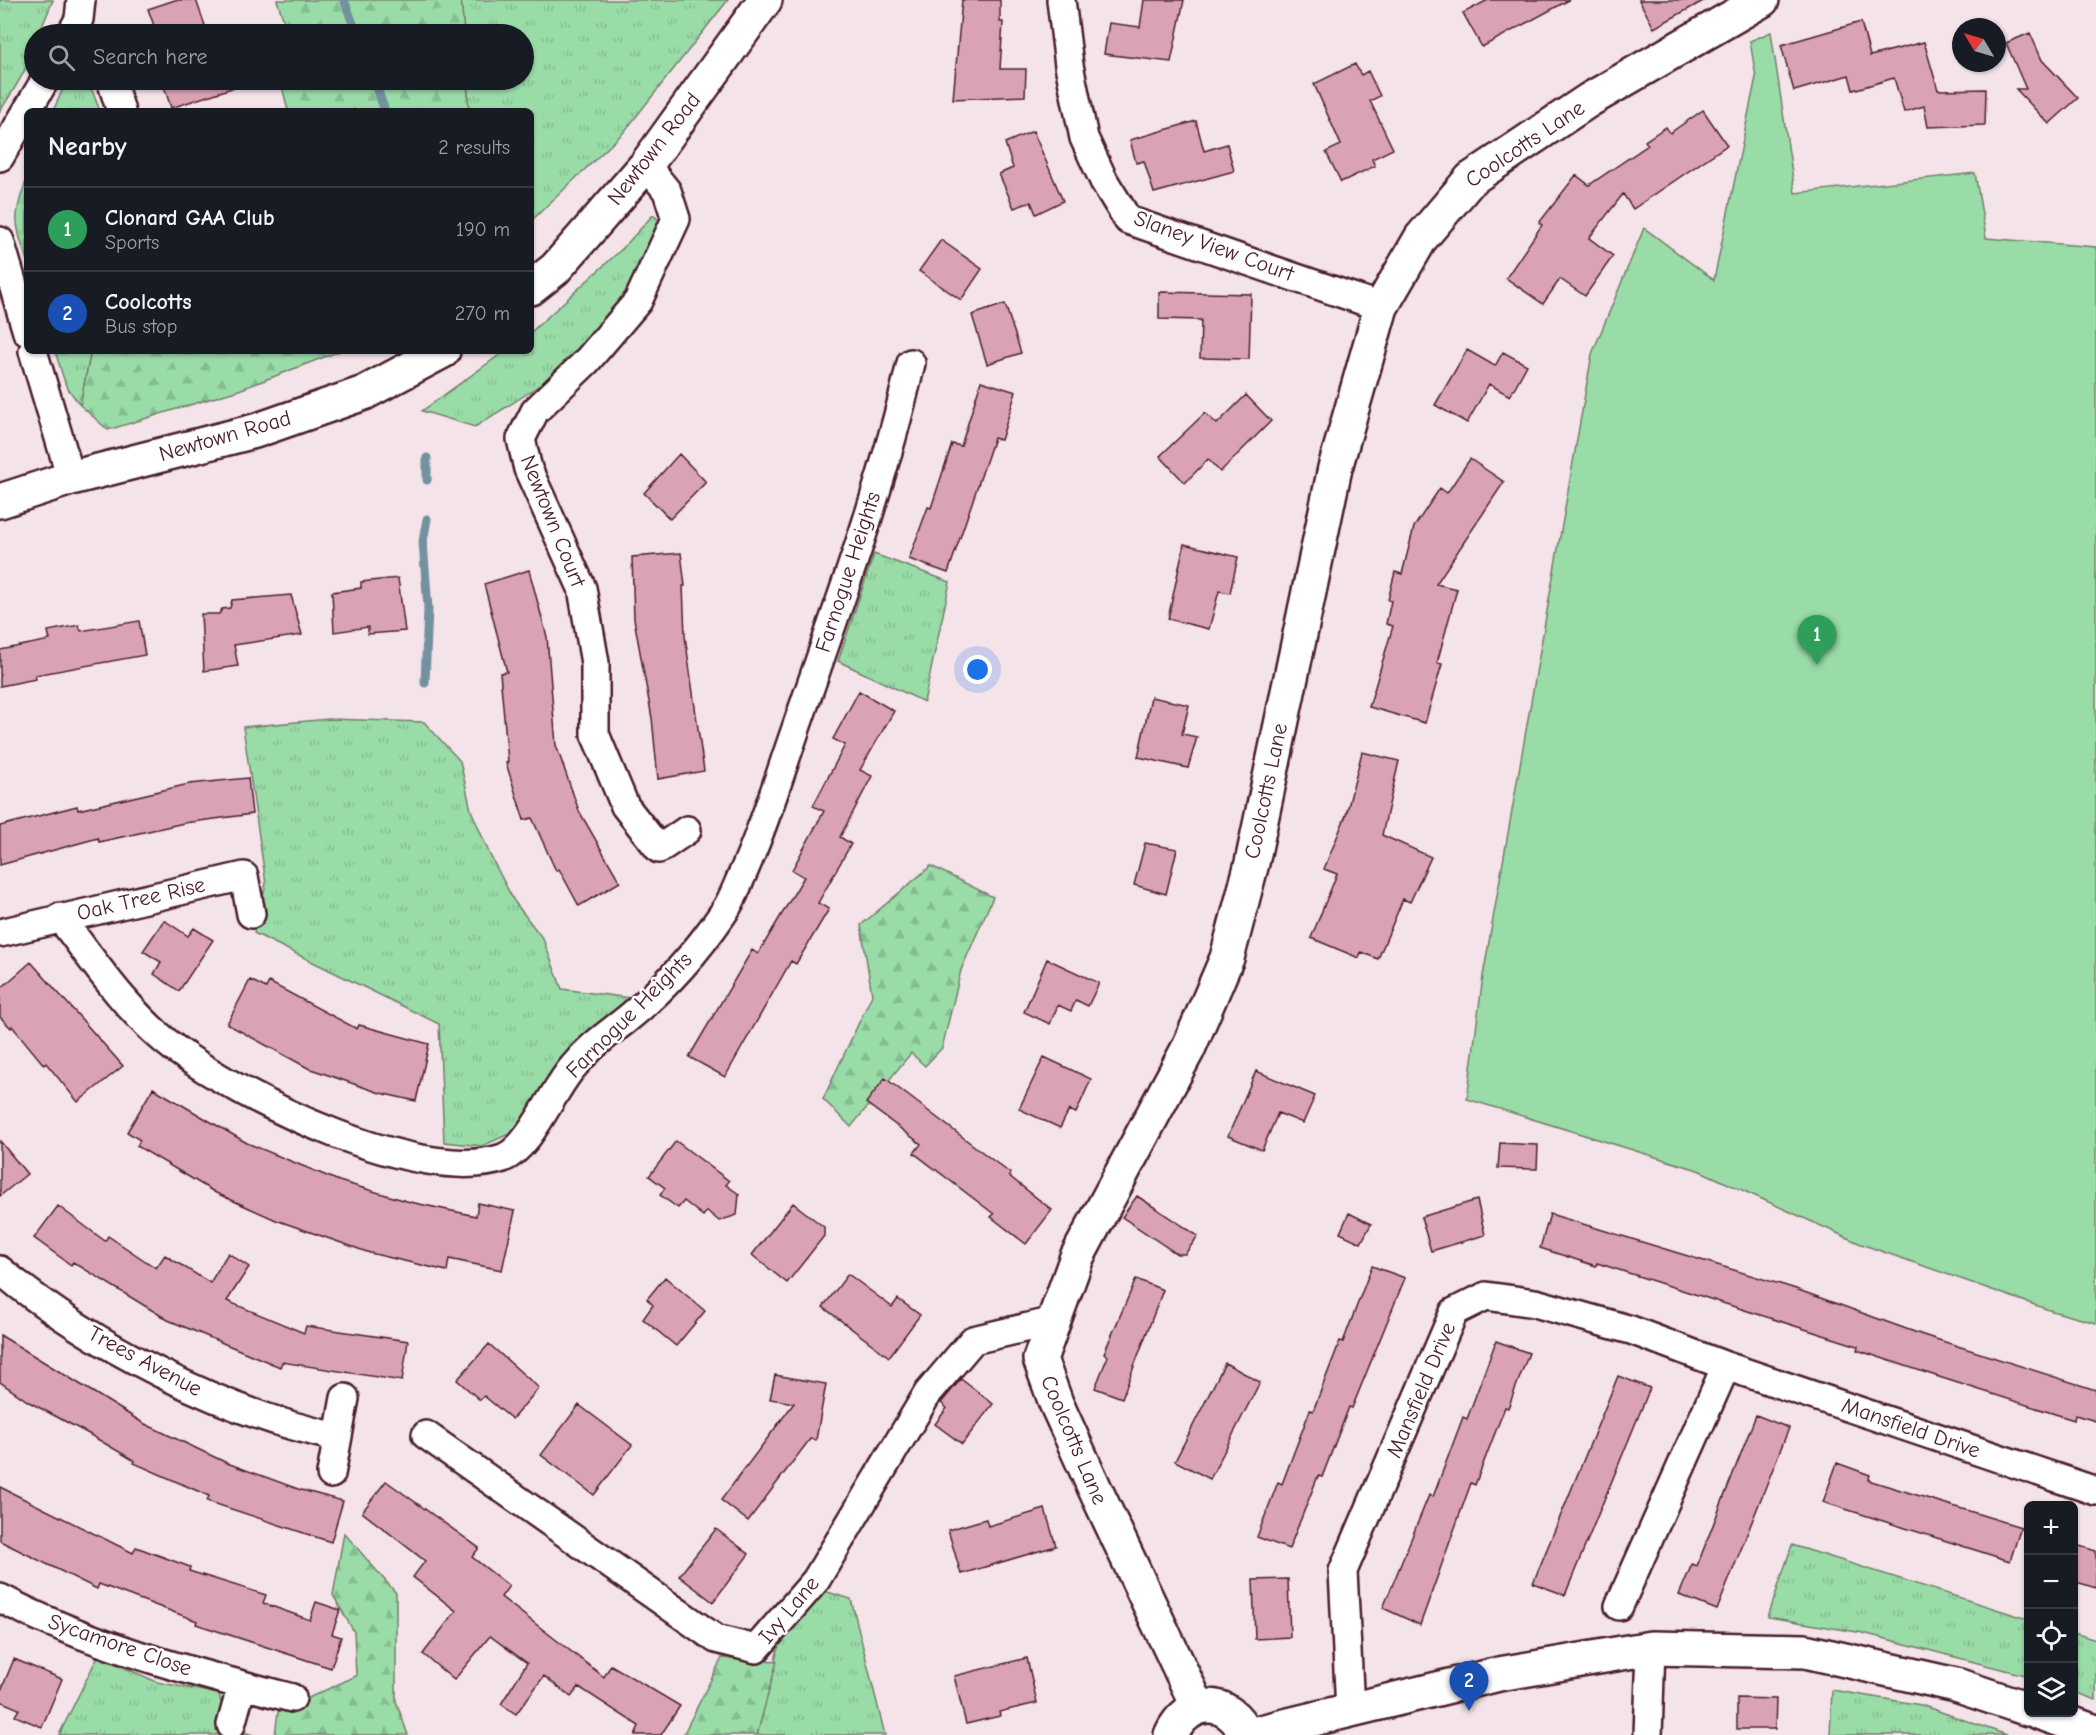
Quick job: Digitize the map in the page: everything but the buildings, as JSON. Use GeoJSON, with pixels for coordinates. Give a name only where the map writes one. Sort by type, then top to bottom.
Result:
{"type":"FeatureCollection","features":[{"type":"Feature","properties":{"kind":"street","name":"Newtown Road"},"geometry":{"type":"LineString","coordinates":[[534,286],[555,269],[646,165],[765,0]]}},
{"type":"Feature","properties":{"kind":"street","name":"Slaney View Court"},"geometry":{"type":"LineString","coordinates":[[1061,0],[1069,64],[1084,138],[1104,181],[1128,219],[1381,307]]}},
{"type":"Feature","properties":{"kind":"street","name":"Coolcotts Lane"},"geometry":{"type":"LineString","coordinates":[[1198,1707],[1056,1403],[1040,1359],[1077,1257],[1188,1049],[1227,958],[1252,863],[1335,468],[1381,307],[1421,238],[1471,179],[1589,100],[1762,0]]}},
{"type":"Feature","properties":{"kind":"street"},"geometry":{"type":"LineString","coordinates":[[29,108],[39,90]]}},
{"type":"Feature","properties":{"kind":"street"},"geometry":{"type":"LineString","coordinates":[[114,90],[120,108]]}},
{"type":"Feature","properties":{"kind":"street"},"geometry":{"type":"LineString","coordinates":[[0,157],[24,116]]}},
{"type":"Feature","properties":{"kind":"street","name":"Newtown Court"},"geometry":{"type":"LineString","coordinates":[[646,165],[667,191],[676,219],[661,255],[638,301],[586,362],[535,411],[521,439],[528,469],[582,588],[595,663],[595,734],[625,806],[659,849],[687,830]]}},
{"type":"Feature","properties":{"kind":"street"},"geometry":{"type":"LineString","coordinates":[[0,241],[24,322]]}},
{"type":"Feature","properties":{"kind":"street"},"geometry":{"type":"LineString","coordinates":[[34,354],[71,478]]}},
{"type":"Feature","properties":{"kind":"street","name":"Newtown Road"},"geometry":{"type":"LineString","coordinates":[[0,501],[71,478],[255,430],[363,393],[437,354]]}},
{"type":"Feature","properties":{"kind":"street","name":"Farnogue Heights"},"geometry":{"type":"LineString","coordinates":[[60,917],[110,982],[150,1026],[173,1047],[247,1092],[341,1137],[399,1155],[477,1165],[508,1157],[532,1131],[570,1069],[598,1039],[627,1019],[677,973],[727,909],[754,849],[828,636],[898,419],[911,363]]}},
{"type":"Feature","properties":{"kind":"street","name":"Oak Tree Rise"},"geometry":{"type":"LineString","coordinates":[[0,933],[60,917],[244,876],[251,914]]}},
{"type":"Feature","properties":{"kind":"street","name":"Trees Avenue"},"geometry":{"type":"LineString","coordinates":[[0,1270],[26,1291],[155,1371],[278,1422],[337,1437]]}},
{"type":"Feature","properties":{"kind":"street","name":"Mansfield Drive"},"geometry":{"type":"LineString","coordinates":[[1350,1710],[1343,1571],[1454,1312],[1486,1296],[1535,1303],[1631,1330],[1726,1366],[2096,1491]]}},
{"type":"Feature","properties":{"kind":"street","name":"Ivy Lane"},"geometry":{"type":"LineString","coordinates":[[426,1435],[716,1639],[756,1649],[816,1580],[928,1393],[974,1340],[1054,1321]]}},
{"type":"Feature","properties":{"kind":"street"},"geometry":{"type":"LineString","coordinates":[[1618,1606],[1726,1366]]}},
{"type":"Feature","properties":{"kind":"street"},"geometry":{"type":"LineString","coordinates":[[331,1474],[345,1398]]}},
{"type":"Feature","properties":{"kind":"street","name":"Sycamore Close"},"geometry":{"type":"LineString","coordinates":[[0,1598],[69,1630],[133,1654],[292,1698]]}},
{"type":"Feature","properties":{"kind":"street"},"geometry":{"type":"LineString","coordinates":[[1171,1735],[1177,1722],[1186,1713],[1198,1707],[1223,1709],[1233,1715],[1247,1735],[1499,1674],[1652,1648],[1805,1651],[1956,1685],[2024,1708]]}},
{"type":"Feature","properties":{"kind":"street"},"geometry":{"type":"LineString","coordinates":[[1648,1735],[1652,1648]]}},
{"type":"Feature","properties":{"kind":"street"},"geometry":{"type":"LineString","coordinates":[[231,1725],[242,1685]]}},
{"type":"Feature","properties":{"kind":"street"},"geometry":{"type":"LineString","coordinates":[[2050,1717],[2096,1732]]}},
{"type":"Feature","properties":{"kind":"green space"},"geometry":{"type":"Polygon","coordinates":[[[0,0],[53,0],[43,24],[24,24],[24,71],[0,111],[0,0]]]}},
{"type":"Feature","properties":{"kind":"green space"},"geometry":{"type":"Polygon","coordinates":[[[277,0],[461,0],[463,24],[285,24],[277,0]]]}},
{"type":"Feature","properties":{"kind":"green space"},"geometry":{"type":"Polygon","coordinates":[[[461,0],[728,0],[624,132],[534,218],[534,108],[469,108],[468,90],[534,90],[534,24],[463,24],[461,0]]]}},
{"type":"Feature","properties":{"kind":"green space"},"geometry":{"type":"Polygon","coordinates":[[[1771,32],[1795,193],[1975,173],[1986,238],[2096,247],[2096,1323],[2052,1311],[1861,1244],[1698,1170],[1467,1099],[1483,976],[1592,354],[1644,228],[1714,280],[1756,77],[1750,41],[1771,32]]]}},
{"type":"Feature","properties":{"kind":"green space"},"geometry":{"type":"Polygon","coordinates":[[[62,90],[92,90],[99,108],[54,108],[62,90]]]}},
{"type":"Feature","properties":{"kind":"green space"},"geometry":{"type":"Polygon","coordinates":[[[283,90],[468,90],[469,108],[287,108],[283,90]]]}},
{"type":"Feature","properties":{"kind":"green space"},"geometry":{"type":"Polygon","coordinates":[[[24,188],[24,251],[17,220],[24,188]]]}},
{"type":"Feature","properties":{"kind":"green space"},"geometry":{"type":"Polygon","coordinates":[[[653,215],[659,220],[641,267],[615,310],[582,349],[544,382],[475,427],[422,411],[501,354],[534,354],[534,329],[623,248],[653,215]]]}},
{"type":"Feature","properties":{"kind":"green space"},"geometry":{"type":"Polygon","coordinates":[[[56,354],[90,354],[80,405],[66,386],[56,354]]]}},
{"type":"Feature","properties":{"kind":"green space"},"geometry":{"type":"Polygon","coordinates":[[[90,354],[332,354],[239,390],[108,430],[80,405],[90,354]]]}},
{"type":"Feature","properties":{"kind":"green space"},"geometry":{"type":"Polygon","coordinates":[[[874,554],[950,582],[924,702],[838,661],[874,554]]]}},
{"type":"Feature","properties":{"kind":"green space"},"geometry":{"type":"Polygon","coordinates":[[[329,719],[424,722],[460,761],[471,810],[490,855],[514,901],[543,939],[562,989],[630,998],[571,1045],[514,1132],[482,1146],[444,1142],[439,1024],[254,933],[266,884],[243,727],[329,719]]]}},
{"type":"Feature","properties":{"kind":"green space"},"geometry":{"type":"Polygon","coordinates":[[[931,866],[993,897],[961,970],[942,1048],[925,1066],[911,1053],[851,1127],[823,1099],[872,995],[861,925],[931,866]]]}},
{"type":"Feature","properties":{"kind":"green space"},"geometry":{"type":"Polygon","coordinates":[[[344,1533],[396,1593],[396,1701],[408,1735],[275,1735],[278,1712],[356,1676],[354,1632],[333,1595],[344,1533]]]}},
{"type":"Feature","properties":{"kind":"green space"},"geometry":{"type":"Polygon","coordinates":[[[1792,1545],[2024,1618],[2024,1675],[1863,1633],[1768,1617],[1792,1545]]]}},
{"type":"Feature","properties":{"kind":"green space"},"geometry":{"type":"Polygon","coordinates":[[[824,1591],[851,1599],[885,1735],[757,1735],[779,1644],[824,1591]]]}},
{"type":"Feature","properties":{"kind":"green space"},"geometry":{"type":"Polygon","coordinates":[[[2078,1634],[2096,1640],[2096,1700],[2078,1693],[2078,1634]]]}},
{"type":"Feature","properties":{"kind":"green space"},"geometry":{"type":"Polygon","coordinates":[[[98,1656],[157,1682],[219,1694],[223,1711],[220,1724],[253,1735],[59,1735],[98,1656]]]}},
{"type":"Feature","properties":{"kind":"green space"},"geometry":{"type":"Polygon","coordinates":[[[722,1658],[777,1661],[757,1735],[683,1735],[722,1658]]]}},
{"type":"Feature","properties":{"kind":"green space"},"geometry":{"type":"Polygon","coordinates":[[[1832,1690],[1921,1705],[2007,1735],[1830,1735],[1832,1690]]]}},
{"type":"Feature","properties":{"kind":"waterway"},"geometry":{"type":"LineString","coordinates":[[344,0],[353,24]]}},
{"type":"Feature","properties":{"kind":"waterway"},"geometry":{"type":"LineString","coordinates":[[378,90],[384,108]]}},
{"type":"Feature","properties":{"kind":"waterway"},"geometry":{"type":"LineString","coordinates":[[427,458],[427,480]]}},
{"type":"Feature","properties":{"kind":"waterway"},"geometry":{"type":"LineString","coordinates":[[425,683],[428,608],[423,542],[427,519]]}},
{"type":"Feature","properties":{"kind":"place","name":"Clonard GAA Club"},"geometry":{"type":"Point","coordinates":[1817,665]}},
{"type":"Feature","properties":{"kind":"place","name":"Coolcotts"},"geometry":{"type":"Point","coordinates":[1469,1711]}}]}
